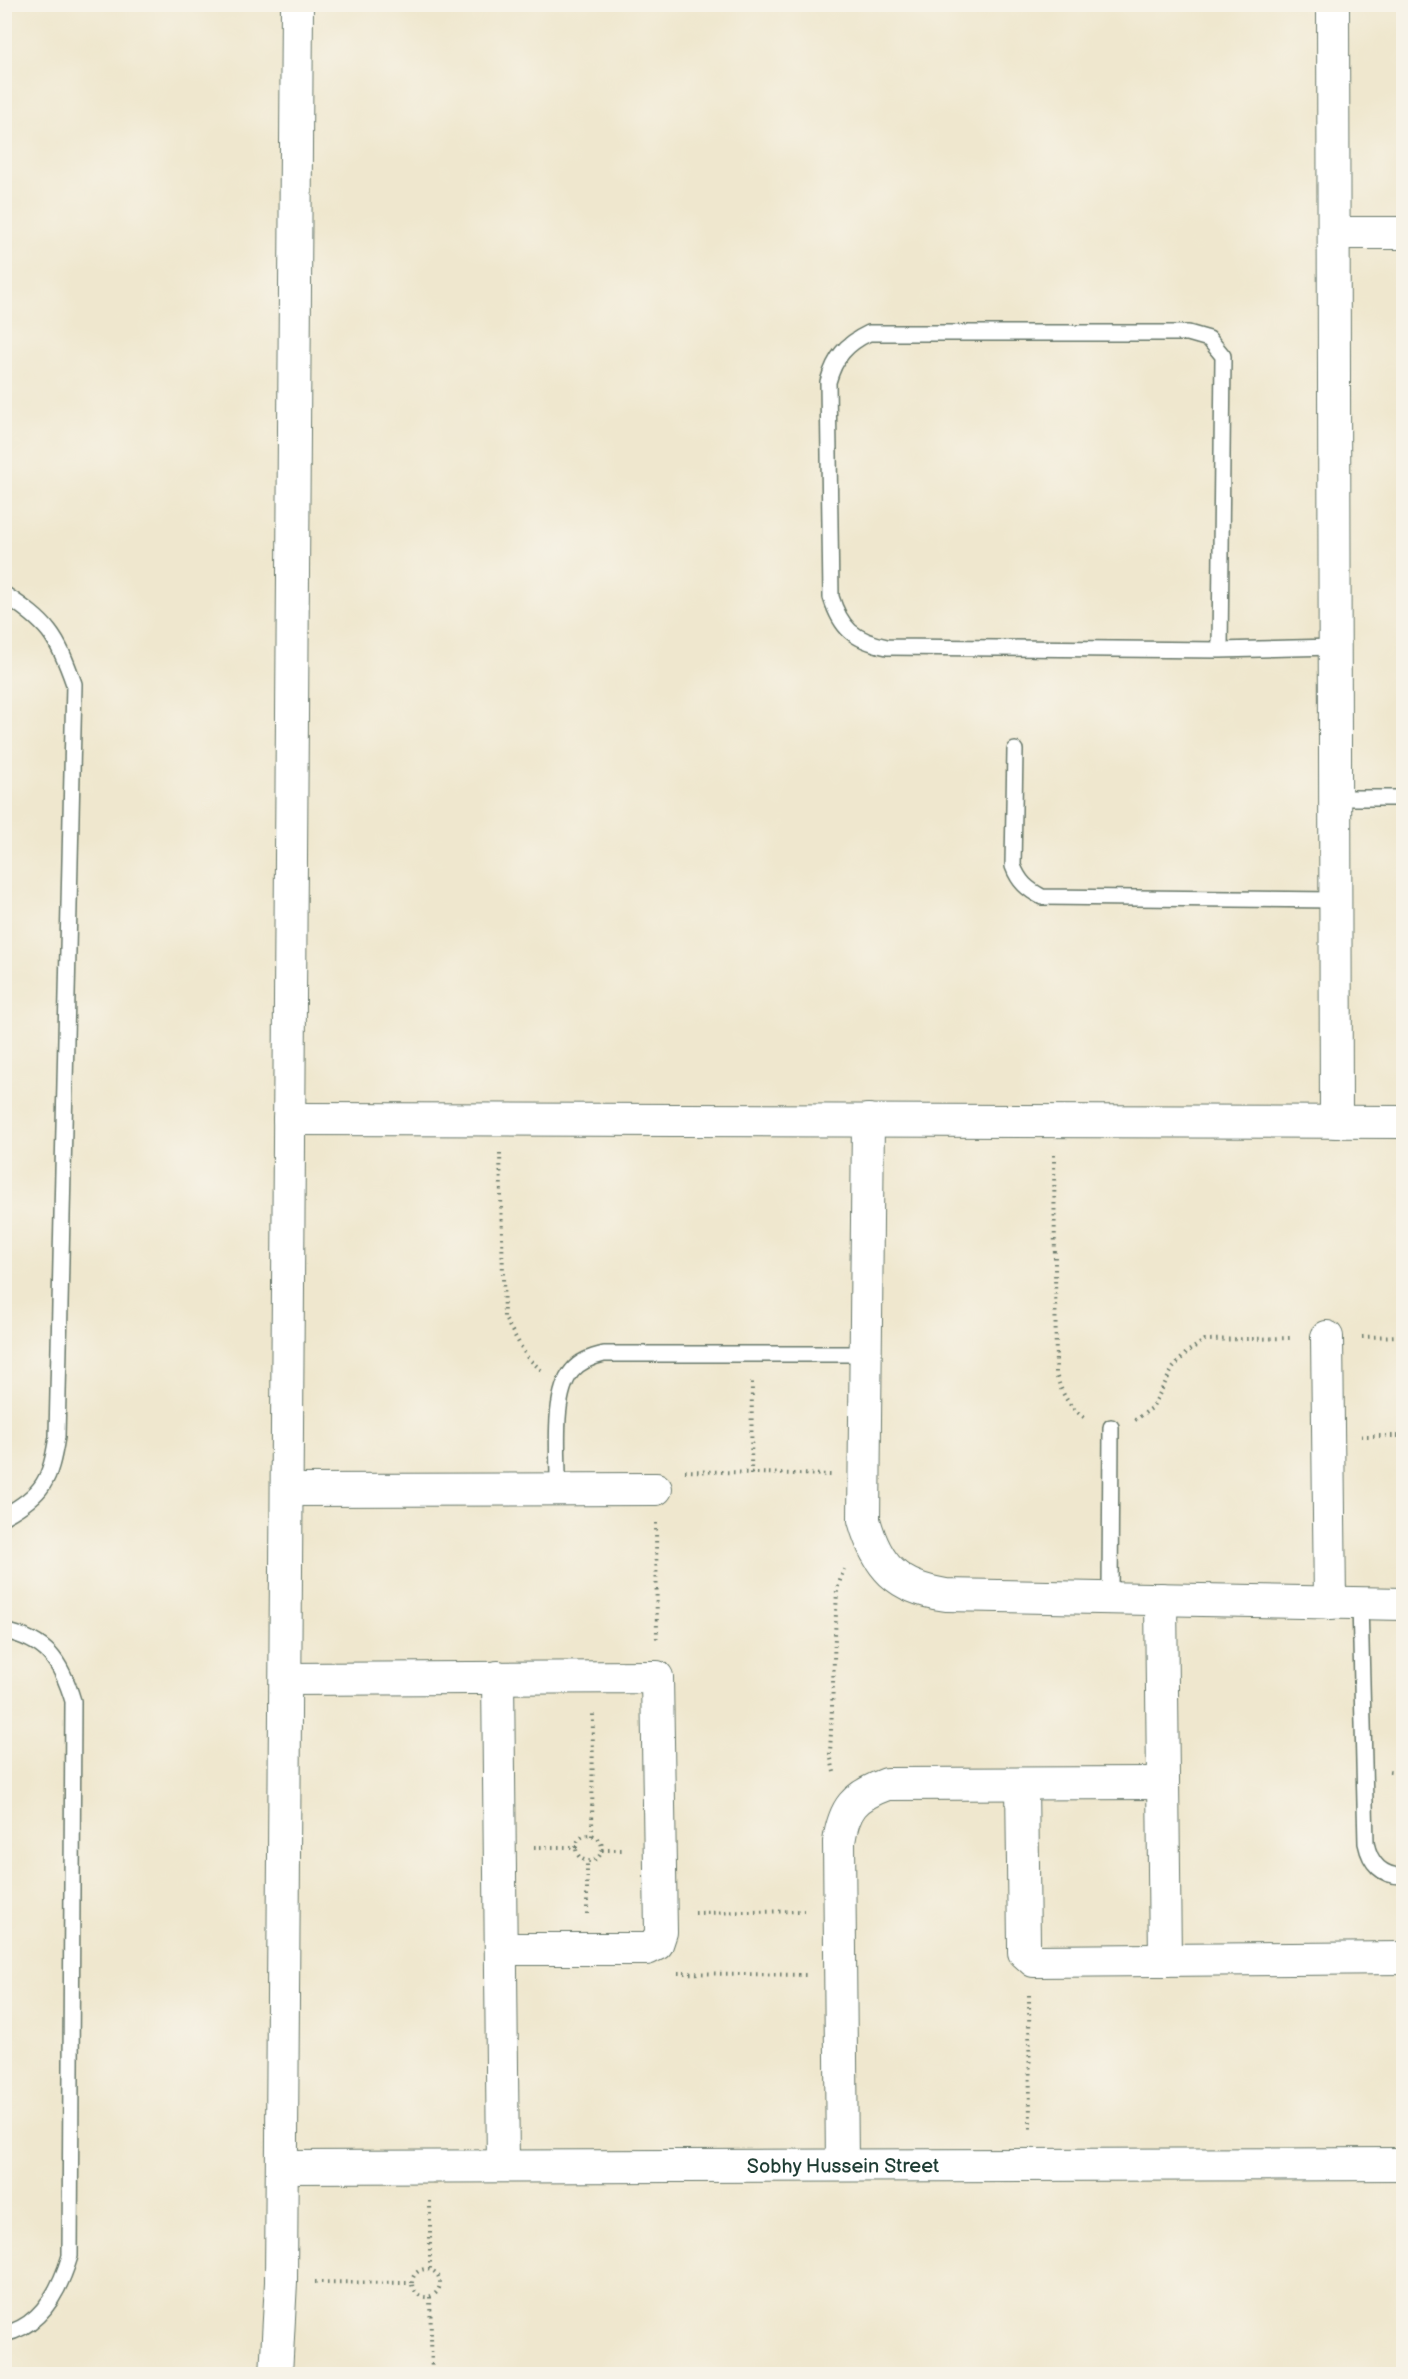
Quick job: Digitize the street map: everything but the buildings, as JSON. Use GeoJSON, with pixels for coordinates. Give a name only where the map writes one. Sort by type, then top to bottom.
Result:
{"type":"FeatureCollection","features":[{"type":"Feature","properties":{"kind":"street"},"geometry":{"type":"LineString","coordinates":[[276,2374],[281,2282],[297,4]]}},
{"type":"Feature","properties":{"kind":"street"},"geometry":{"type":"LineString","coordinates":[[1333,4],[1336,1122]]}},
{"type":"Feature","properties":{"kind":"street"},"geometry":{"type":"LineString","coordinates":[[1334,233],[1404,233]]}},
{"type":"Feature","properties":{"kind":"street"},"geometry":{"type":"LineString","coordinates":[[289,1119],[1404,1122]]}},
{"type":"Feature","properties":{"kind":"street"},"geometry":{"type":"LineString","coordinates":[[868,1120],[864,1520],[870,1544],[882,1564],[900,1580],[922,1591],[946,1595],[1404,1604]]}},
{"type":"Feature","properties":{"kind":"street"},"geometry":{"type":"LineString","coordinates":[[1327,1337],[1330,1602]]}},
{"type":"Feature","properties":{"kind":"street"},"geometry":{"type":"LineString","coordinates":[[287,1490],[656,1489]]}},
{"type":"Feature","properties":{"kind":"street"},"geometry":{"type":"LineString","coordinates":[[1161,1599],[1165,1960]]}},
{"type":"Feature","properties":{"kind":"street"},"geometry":{"type":"LineString","coordinates":[[498,1677],[503,2166]]}},
{"type":"Feature","properties":{"kind":"street"},"geometry":{"type":"LineString","coordinates":[[286,1678],[657,1677],[661,1913],[660,1938],[657,1944],[647,1949],[501,1949]]}},
{"type":"Feature","properties":{"kind":"street"},"geometry":{"type":"LineString","coordinates":[[842,2165],[839,1842],[842,1821],[853,1803],[868,1791],[887,1784],[1163,1783]]}},
{"type":"Feature","properties":{"kind":"street"},"geometry":{"type":"LineString","coordinates":[[1022,1784],[1024,1945],[1029,1957],[1040,1961],[1404,1958]]}},
{"type":"Feature","properties":{"kind":"street","name":"Sobhy Hussein Street"},"geometry":{"type":"LineString","coordinates":[[282,2167],[1404,2164]]}},
{"type":"Feature","properties":{"kind":"lane"},"geometry":{"type":"LineString","coordinates":[[1220,650],[1223,356],[1209,339],[1188,333],[869,333],[854,340],[841,351],[828,382],[831,597],[837,616],[850,632],[867,643],[886,647],[1220,650],[1334,646]]}},
{"type":"Feature","properties":{"kind":"lane"},"geometry":{"type":"LineString","coordinates":[[4,594],[36,615],[55,639],[61,647],[74,684],[57,1437],[51,1472],[29,1502],[4,1516]]}},
{"type":"Feature","properties":{"kind":"lane"},"geometry":{"type":"LineString","coordinates":[[1015,750],[1013,866],[1018,880],[1029,890],[1042,897],[1335,900]]}},
{"type":"Feature","properties":{"kind":"lane"},"geometry":{"type":"LineString","coordinates":[[1335,798],[1404,798]]}},
{"type":"Feature","properties":{"kind":"lane"},"geometry":{"type":"LineString","coordinates":[[558,1489],[560,1403],[563,1385],[572,1370],[586,1359],[604,1354],[866,1354]]}},
{"type":"Feature","properties":{"kind":"lane"},"geometry":{"type":"LineString","coordinates":[[1110,1598],[1111,1427]]}},
{"type":"Feature","properties":{"kind":"lane"},"geometry":{"type":"LineString","coordinates":[[1360,1604],[1366,1844],[1369,1856],[1376,1866],[1386,1873],[1404,1876]]}},
{"type":"Feature","properties":{"kind":"lane"},"geometry":{"type":"LineString","coordinates":[[4,1631],[23,1635],[47,1650],[65,1673],[73,1701],[70,2256],[60,2288],[40,2314],[12,2332],[4,2334]]}},
{"type":"Feature","properties":{"kind":"path"},"geometry":{"type":"LineString","coordinates":[[499,1119],[504,1317],[527,1357],[543,1373],[563,1385]]}},
{"type":"Feature","properties":{"kind":"path"},"geometry":{"type":"LineString","coordinates":[[1054,1121],[1056,1374],[1062,1394],[1074,1411],[1091,1422],[1111,1427],[1134,1421],[1152,1408],[1173,1368],[1187,1352],[1205,1340],[1404,1336]]}},
{"type":"Feature","properties":{"kind":"path"},"geometry":{"type":"LineString","coordinates":[[751,1474],[752,1354]]}},
{"type":"Feature","properties":{"kind":"path"},"geometry":{"type":"LineString","coordinates":[[657,1677],[656,1489],[670,1473],[680,1471],[864,1476]]}},
{"type":"Feature","properties":{"kind":"path"},"geometry":{"type":"LineString","coordinates":[[853,1803],[842,1789],[834,1773],[830,1754],[837,1589],[843,1571],[854,1555],[870,1544]]}},
{"type":"Feature","properties":{"kind":"path"},"geometry":{"type":"LineString","coordinates":[[592,1836],[593,1677]]}},
{"type":"Feature","properties":{"kind":"path"},"geometry":{"type":"LineString","coordinates":[[592,1836],[600,1841],[602,1850],[597,1858],[587,1861],[579,1856],[577,1847],[582,1838],[592,1836]]}},
{"type":"Feature","properties":{"kind":"path"},"geometry":{"type":"LineString","coordinates":[[500,1847],[577,1847]]}},
{"type":"Feature","properties":{"kind":"path"},"geometry":{"type":"LineString","coordinates":[[586,1949],[587,1861]]}},
{"type":"Feature","properties":{"kind":"path"},"geometry":{"type":"LineString","coordinates":[[661,1913],[839,1911]]}},
{"type":"Feature","properties":{"kind":"path"},"geometry":{"type":"LineString","coordinates":[[647,1949],[649,1960],[657,1969],[667,1973],[840,1976]]}},
{"type":"Feature","properties":{"kind":"path"},"geometry":{"type":"LineString","coordinates":[[1029,1957],[1030,2165]]}},
{"type":"Feature","properties":{"kind":"path"},"geometry":{"type":"LineString","coordinates":[[429,2166],[430,2269]]}},
{"type":"Feature","properties":{"kind":"path"},"geometry":{"type":"LineString","coordinates":[[430,2269],[436,2272],[440,2283],[435,2294],[430,2297],[419,2296],[411,2283],[417,2271],[430,2269]]}},
{"type":"Feature","properties":{"kind":"path"},"geometry":{"type":"LineString","coordinates":[[281,2282],[411,2283]]}},
{"type":"Feature","properties":{"kind":"path"},"geometry":{"type":"LineString","coordinates":[[430,2297],[432,2374]]}}]}
